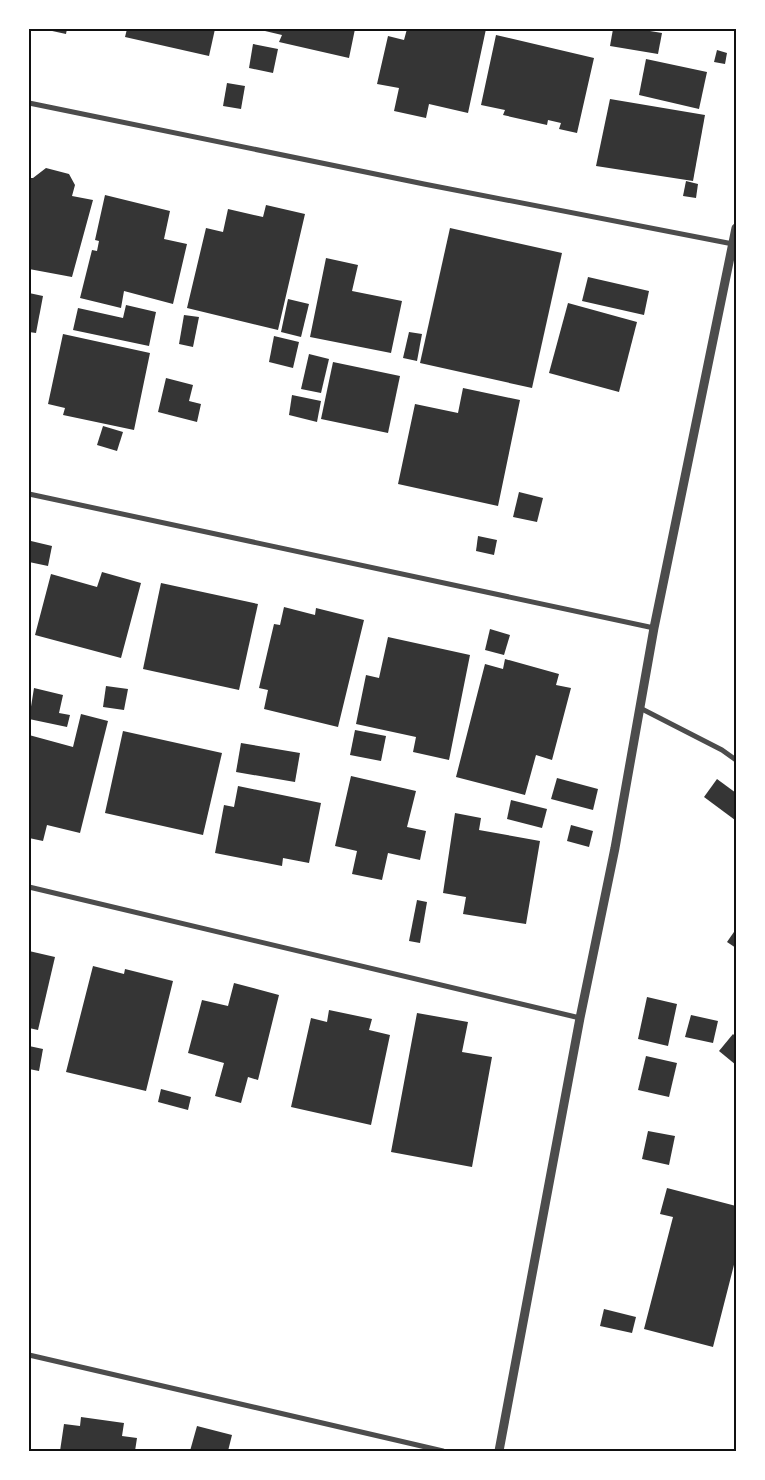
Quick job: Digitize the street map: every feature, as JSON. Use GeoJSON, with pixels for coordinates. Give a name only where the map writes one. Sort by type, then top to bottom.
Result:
{"type":"FeatureCollection","features":[{"type":"Feature","properties":{"kind":"street"},"geometry":{"type":"LineString","coordinates":[[29,103],[414,182],[733,244]]}},
{"type":"Feature","properties":{"kind":"street"},"geometry":{"type":"LineString","coordinates":[[499,1451],[580,1018],[615,848],[654,628],[736,228]]}},
{"type":"Feature","properties":{"kind":"street"},"geometry":{"type":"LineString","coordinates":[[29,494],[654,628]]}},
{"type":"Feature","properties":{"kind":"street"},"geometry":{"type":"LineString","coordinates":[[640,708],[722,750],[736,760]]}},
{"type":"Feature","properties":{"kind":"street"},"geometry":{"type":"LineString","coordinates":[[29,887],[580,1018]]}},
{"type":"Feature","properties":{"kind":"street"},"geometry":{"type":"LineString","coordinates":[[29,1355],[443,1451]]}},
{"type":"Feature","properties":{"kind":"building"},"geometry":{"type":"Polygon","coordinates":[[[43,29],[67,29],[66,34],[43,29]]]}},
{"type":"Feature","properties":{"kind":"building"},"geometry":{"type":"Polygon","coordinates":[[[127,29],[215,29],[209,56],[125,37],[127,29]]]}},
{"type":"Feature","properties":{"kind":"building"},"geometry":{"type":"Polygon","coordinates":[[[265,29],[355,29],[349,58],[279,42],[282,35],[265,31],[265,29]]]}},
{"type":"Feature","properties":{"kind":"building"},"geometry":{"type":"Polygon","coordinates":[[[407,29],[486,29],[468,113],[429,104],[426,118],[394,111],[399,88],[377,84],[388,36],[404,40],[407,29]]]}},
{"type":"Feature","properties":{"kind":"building"},"geometry":{"type":"Polygon","coordinates":[[[613,29],[638,29],[662,33],[658,54],[610,46],[613,29]]]}},
{"type":"Feature","properties":{"kind":"building"},"geometry":{"type":"Polygon","coordinates":[[[496,35],[594,58],[577,133],[559,129],[561,123],[548,120],[547,125],[503,115],[505,110],[481,105],[496,35]]]}},
{"type":"Feature","properties":{"kind":"building"},"geometry":{"type":"Polygon","coordinates":[[[253,44],[278,49],[273,73],[249,68],[253,44]]]}},
{"type":"Feature","properties":{"kind":"building"},"geometry":{"type":"Polygon","coordinates":[[[717,50],[727,53],[725,64],[714,62],[717,50]]]}},
{"type":"Feature","properties":{"kind":"building"},"geometry":{"type":"Polygon","coordinates":[[[646,59],[707,72],[699,109],[639,95],[646,59]]]}},
{"type":"Feature","properties":{"kind":"building"},"geometry":{"type":"Polygon","coordinates":[[[227,83],[245,86],[241,109],[223,106],[227,83]]]}},
{"type":"Feature","properties":{"kind":"building"},"geometry":{"type":"Polygon","coordinates":[[[610,99],[705,115],[693,181],[596,166],[610,99]]]}},
{"type":"Feature","properties":{"kind":"building"},"geometry":{"type":"Polygon","coordinates":[[[46,168],[69,174],[75,185],[72,196],[93,200],[72,277],[29,269],[29,178],[33,178],[46,168]]]}},
{"type":"Feature","properties":{"kind":"building"},"geometry":{"type":"Polygon","coordinates":[[[686,181],[698,184],[696,198],[683,196],[686,181]]]}},
{"type":"Feature","properties":{"kind":"building"},"geometry":{"type":"Polygon","coordinates":[[[105,195],[170,211],[164,239],[187,244],[173,304],[124,291],[121,308],[80,298],[92,250],[97,251],[99,241],[95,240],[105,195]]]}},
{"type":"Feature","properties":{"kind":"building"},"geometry":{"type":"Polygon","coordinates":[[[266,205],[305,214],[278,330],[187,308],[206,228],[223,232],[228,209],[263,217],[266,205]]]}},
{"type":"Feature","properties":{"kind":"building"},"geometry":{"type":"Polygon","coordinates":[[[450,228],[562,253],[532,388],[420,363],[450,228]]]}},
{"type":"Feature","properties":{"kind":"building"},"geometry":{"type":"Polygon","coordinates":[[[326,258],[358,265],[352,291],[402,301],[391,353],[310,337],[326,258]]]}},
{"type":"Feature","properties":{"kind":"building"},"geometry":{"type":"Polygon","coordinates":[[[588,277],[649,291],[644,315],[582,301],[588,277]]]}},
{"type":"Feature","properties":{"kind":"building"},"geometry":{"type":"Polygon","coordinates":[[[29,293],[43,296],[36,333],[29,332],[29,293]]]}},
{"type":"Feature","properties":{"kind":"building"},"geometry":{"type":"Polygon","coordinates":[[[288,299],[309,304],[301,337],[281,332],[288,299]]]}},
{"type":"Feature","properties":{"kind":"building"},"geometry":{"type":"Polygon","coordinates":[[[568,303],[637,322],[619,392],[549,373],[568,303]]]}},
{"type":"Feature","properties":{"kind":"building"},"geometry":{"type":"Polygon","coordinates":[[[126,305],[156,312],[149,346],[73,330],[78,308],[123,318],[126,305]]]}},
{"type":"Feature","properties":{"kind":"building"},"geometry":{"type":"Polygon","coordinates":[[[184,315],[199,317],[193,347],[179,344],[184,315]]]}},
{"type":"Feature","properties":{"kind":"building"},"geometry":{"type":"Polygon","coordinates":[[[409,332],[422,334],[417,361],[403,358],[409,332]]]}},
{"type":"Feature","properties":{"kind":"building"},"geometry":{"type":"Polygon","coordinates":[[[63,334],[150,353],[134,430],[63,415],[65,408],[48,404],[63,334]]]}},
{"type":"Feature","properties":{"kind":"building"},"geometry":{"type":"Polygon","coordinates":[[[274,336],[299,342],[293,368],[269,362],[274,336]]]}},
{"type":"Feature","properties":{"kind":"building"},"geometry":{"type":"Polygon","coordinates":[[[309,354],[329,359],[321,393],[301,389],[309,354]]]}},
{"type":"Feature","properties":{"kind":"building"},"geometry":{"type":"Polygon","coordinates":[[[333,362],[400,376],[388,433],[321,419],[333,362]]]}},
{"type":"Feature","properties":{"kind":"building"},"geometry":{"type":"Polygon","coordinates":[[[166,378],[193,385],[189,401],[201,404],[197,422],[158,412],[166,378]]]}},
{"type":"Feature","properties":{"kind":"building"},"geometry":{"type":"Polygon","coordinates":[[[463,388],[520,400],[498,506],[398,484],[415,404],[458,413],[463,388]]]}},
{"type":"Feature","properties":{"kind":"building"},"geometry":{"type":"Polygon","coordinates":[[[292,395],[321,401],[317,422],[289,415],[292,395]]]}},
{"type":"Feature","properties":{"kind":"building"},"geometry":{"type":"Polygon","coordinates":[[[103,426],[123,432],[117,451],[97,445],[103,426]]]}},
{"type":"Feature","properties":{"kind":"building"},"geometry":{"type":"Polygon","coordinates":[[[519,492],[543,498],[537,522],[513,517],[519,492]]]}},
{"type":"Feature","properties":{"kind":"building"},"geometry":{"type":"Polygon","coordinates":[[[478,536],[497,540],[494,555],[476,551],[478,536]]]}},
{"type":"Feature","properties":{"kind":"building"},"geometry":{"type":"Polygon","coordinates":[[[31,541],[52,546],[48,566],[29,562],[31,541]]]}},
{"type":"Feature","properties":{"kind":"building"},"geometry":{"type":"Polygon","coordinates":[[[102,572],[141,583],[121,658],[35,635],[51,574],[97,587],[102,572]]]}},
{"type":"Feature","properties":{"kind":"building"},"geometry":{"type":"Polygon","coordinates":[[[161,583],[258,604],[239,690],[143,669],[161,583]]]}},
{"type":"Feature","properties":{"kind":"building"},"geometry":{"type":"Polygon","coordinates":[[[284,607],[315,615],[316,608],[364,620],[338,727],[264,709],[268,690],[259,688],[274,624],[280,625],[284,607]]]}},
{"type":"Feature","properties":{"kind":"building"},"geometry":{"type":"Polygon","coordinates":[[[490,629],[510,635],[504,655],[485,650],[490,629]]]}},
{"type":"Feature","properties":{"kind":"building"},"geometry":{"type":"Polygon","coordinates":[[[388,637],[470,655],[449,760],[413,752],[416,737],[356,724],[366,675],[379,678],[388,637]]]}},
{"type":"Feature","properties":{"kind":"building"},"geometry":{"type":"Polygon","coordinates":[[[505,659],[559,674],[556,685],[571,688],[552,760],[536,755],[525,795],[456,777],[485,664],[503,669],[505,659]]]}},
{"type":"Feature","properties":{"kind":"building"},"geometry":{"type":"Polygon","coordinates":[[[106,686],[128,689],[124,710],[103,707],[106,686]]]}},
{"type":"Feature","properties":{"kind":"building"},"geometry":{"type":"Polygon","coordinates":[[[34,688],[63,695],[59,713],[70,715],[67,727],[29,719],[34,688]]]}},
{"type":"Feature","properties":{"kind":"building"},"geometry":{"type":"Polygon","coordinates":[[[81,714],[108,721],[80,833],[47,825],[43,841],[29,838],[29,735],[73,747],[81,714]]]}},
{"type":"Feature","properties":{"kind":"building"},"geometry":{"type":"Polygon","coordinates":[[[355,730],[386,736],[381,761],[350,755],[355,730]]]}},
{"type":"Feature","properties":{"kind":"building"},"geometry":{"type":"Polygon","coordinates":[[[123,731],[222,753],[203,835],[105,813],[123,731]]]}},
{"type":"Feature","properties":{"kind":"building"},"geometry":{"type":"Polygon","coordinates":[[[241,743],[300,753],[295,782],[236,772],[241,743]]]}},
{"type":"Feature","properties":{"kind":"building"},"geometry":{"type":"Polygon","coordinates":[[[351,776],[416,791],[407,827],[426,831],[420,860],[388,853],[382,880],[352,874],[357,851],[335,846],[351,776]]]}},
{"type":"Feature","properties":{"kind":"building"},"geometry":{"type":"Polygon","coordinates":[[[557,778],[598,789],[593,810],[551,799],[557,778]]]}},
{"type":"Feature","properties":{"kind":"building"},"geometry":{"type":"Polygon","coordinates":[[[717,779],[736,793],[735,820],[704,797],[717,779]]]}},
{"type":"Feature","properties":{"kind":"building"},"geometry":{"type":"Polygon","coordinates":[[[238,786],[321,803],[309,863],[283,858],[282,866],[215,853],[224,805],[234,807],[238,786]]]}},
{"type":"Feature","properties":{"kind":"building"},"geometry":{"type":"Polygon","coordinates":[[[511,800],[547,809],[542,828],[507,819],[511,800]]]}},
{"type":"Feature","properties":{"kind":"building"},"geometry":{"type":"Polygon","coordinates":[[[455,813],[481,818],[479,830],[540,841],[526,924],[463,914],[466,897],[443,893],[455,813]]]}},
{"type":"Feature","properties":{"kind":"building"},"geometry":{"type":"Polygon","coordinates":[[[571,825],[593,831],[589,847],[567,841],[571,825]]]}},
{"type":"Feature","properties":{"kind":"building"},"geometry":{"type":"Polygon","coordinates":[[[417,900],[427,902],[420,943],[409,941],[417,900]]]}},
{"type":"Feature","properties":{"kind":"building"},"geometry":{"type":"Polygon","coordinates":[[[736,929],[736,948],[727,942],[736,929]]]}},
{"type":"Feature","properties":{"kind":"building"},"geometry":{"type":"Polygon","coordinates":[[[29,951],[55,957],[38,1030],[29,1028],[29,951]]]}},
{"type":"Feature","properties":{"kind":"building"},"geometry":{"type":"Polygon","coordinates":[[[93,966],[124,974],[125,969],[173,981],[146,1091],[66,1072],[93,966]]]}},
{"type":"Feature","properties":{"kind":"building"},"geometry":{"type":"Polygon","coordinates":[[[234,983],[279,995],[258,1080],[248,1077],[241,1103],[215,1096],[224,1063],[188,1053],[202,1000],[228,1006],[234,983]]]}},
{"type":"Feature","properties":{"kind":"building"},"geometry":{"type":"Polygon","coordinates":[[[647,997],[677,1004],[668,1046],[638,1039],[647,997]]]}},
{"type":"Feature","properties":{"kind":"building"},"geometry":{"type":"Polygon","coordinates":[[[329,1010],[372,1019],[369,1030],[390,1035],[371,1125],[291,1107],[311,1018],[327,1022],[329,1010]]]}},
{"type":"Feature","properties":{"kind":"building"},"geometry":{"type":"Polygon","coordinates":[[[417,1013],[468,1022],[462,1052],[492,1057],[472,1167],[391,1152],[417,1013]]]}},
{"type":"Feature","properties":{"kind":"building"},"geometry":{"type":"Polygon","coordinates":[[[691,1015],[718,1021],[713,1043],[685,1037],[691,1015]]]}},
{"type":"Feature","properties":{"kind":"building"},"geometry":{"type":"Polygon","coordinates":[[[733,1034],[736,1037],[736,1065],[719,1051],[733,1034]]]}},
{"type":"Feature","properties":{"kind":"building"},"geometry":{"type":"Polygon","coordinates":[[[29,1046],[43,1049],[39,1071],[29,1069],[29,1046]]]}},
{"type":"Feature","properties":{"kind":"building"},"geometry":{"type":"Polygon","coordinates":[[[646,1056],[677,1063],[669,1097],[638,1090],[646,1056]]]}},
{"type":"Feature","properties":{"kind":"building"},"geometry":{"type":"Polygon","coordinates":[[[161,1089],[191,1097],[188,1110],[158,1102],[161,1089]]]}},
{"type":"Feature","properties":{"kind":"building"},"geometry":{"type":"Polygon","coordinates":[[[648,1131],[675,1136],[669,1165],[642,1159],[648,1131]]]}},
{"type":"Feature","properties":{"kind":"building"},"geometry":{"type":"Polygon","coordinates":[[[667,1188],[736,1206],[736,1257],[713,1347],[644,1329],[673,1217],[660,1214],[667,1188]]]}},
{"type":"Feature","properties":{"kind":"building"},"geometry":{"type":"Polygon","coordinates":[[[604,1309],[636,1317],[632,1333],[600,1326],[604,1309]]]}},
{"type":"Feature","properties":{"kind":"building"},"geometry":{"type":"Polygon","coordinates":[[[81,1417],[124,1423],[122,1436],[137,1438],[135,1451],[60,1451],[64,1424],[80,1426],[81,1417]]]}},
{"type":"Feature","properties":{"kind":"building"},"geometry":{"type":"Polygon","coordinates":[[[197,1426],[232,1435],[228,1451],[190,1451],[197,1426]]]}}]}
